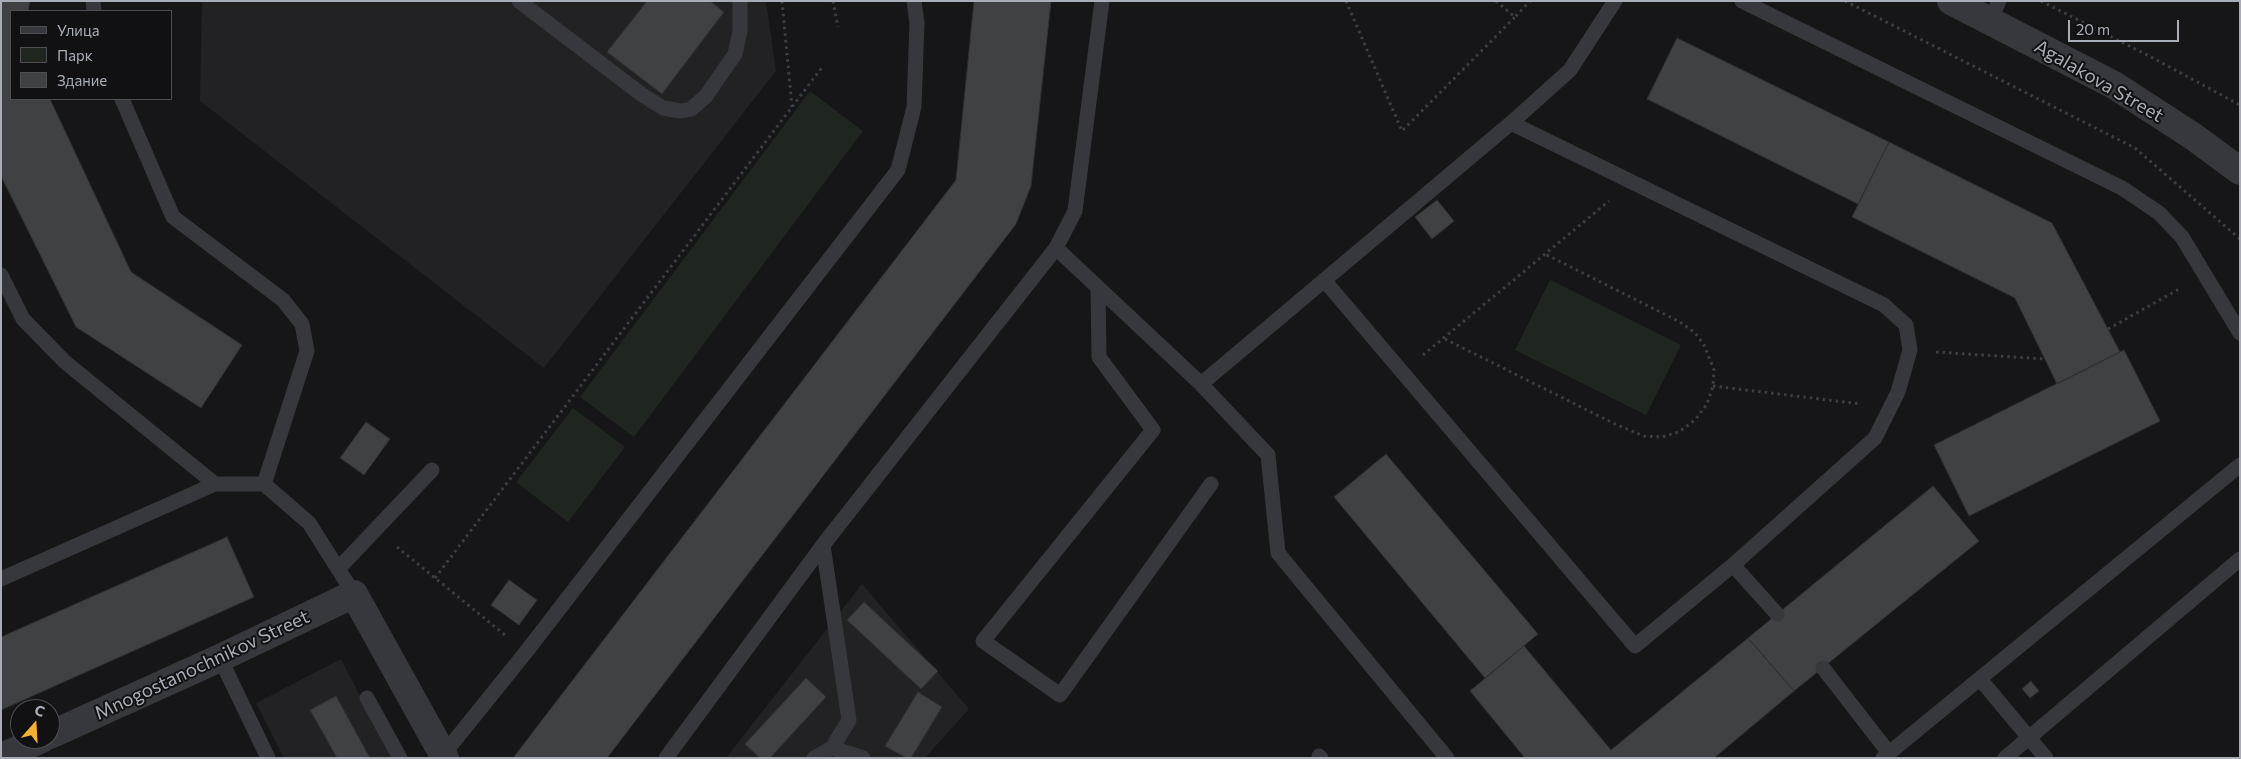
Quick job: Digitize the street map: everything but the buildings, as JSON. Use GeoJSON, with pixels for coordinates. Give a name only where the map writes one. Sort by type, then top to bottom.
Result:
{"type":"FeatureCollection","features":[{"type":"Feature","properties":{"kind":"street","name":"Agalakova Street"},"geometry":{"type":"LineString","coordinates":[[1951,1],[1994,11],[2194,136],[2240,171]]}},
{"type":"Feature","properties":{"kind":"street","name":"Mnogostanochnikov Street"},"geometry":{"type":"LineString","coordinates":[[60,730],[220,658],[354,594]]}},
{"type":"Feature","properties":{"kind":"street"},"geometry":{"type":"LineString","coordinates":[[354,594],[444,756]]}},
{"type":"Feature","properties":{"kind":"street"},"geometry":{"type":"LineString","coordinates":[[2,758],[21,749]]}},
{"type":"Feature","properties":{"kind":"lane"},"geometry":{"type":"LineString","coordinates":[[519,1],[641,94],[663,108],[681,112],[691,109],[706,96],[735,54],[740,31],[740,1]]}},
{"type":"Feature","properties":{"kind":"lane"},"geometry":{"type":"LineString","coordinates":[[444,756],[898,170],[914,107],[917,23],[914,1]]}},
{"type":"Feature","properties":{"kind":"lane"},"geometry":{"type":"LineString","coordinates":[[666,758],[823,545],[1056,248],[1075,211],[1102,1]]}},
{"type":"Feature","properties":{"kind":"lane"},"geometry":{"type":"LineString","coordinates":[[1200,384],[1511,123],[1570,70],[1615,1]]}},
{"type":"Feature","properties":{"kind":"lane"},"geometry":{"type":"LineString","coordinates":[[1742,1],[2122,188],[2165,219],[2182,237],[2240,333]]}},
{"type":"Feature","properties":{"kind":"lane"},"geometry":{"type":"LineString","coordinates":[[122,100],[173,217],[283,300],[302,324],[306,351],[264,484]]}},
{"type":"Feature","properties":{"kind":"lane"},"geometry":{"type":"LineString","coordinates":[[1324,280],[1635,646],[1733,564],[1875,438],[1898,392],[1910,350],[1906,325],[1884,305],[1511,123]]}},
{"type":"Feature","properties":{"kind":"lane"},"geometry":{"type":"LineString","coordinates":[[1056,248],[1200,384],[1268,454],[1278,553],[1448,758]]}},
{"type":"Feature","properties":{"kind":"lane"},"geometry":{"type":"LineString","coordinates":[[1,275],[23,320],[65,362],[215,484]]}},
{"type":"Feature","properties":{"kind":"lane"},"geometry":{"type":"LineString","coordinates":[[1098,288],[1099,357],[1153,430],[983,641],[1060,695],[1212,484]]}},
{"type":"Feature","properties":{"kind":"lane"},"geometry":{"type":"LineString","coordinates":[[1823,668],[1886,755],[2240,465]]}},
{"type":"Feature","properties":{"kind":"lane"},"geometry":{"type":"LineString","coordinates":[[338,568],[432,470]]}},
{"type":"Feature","properties":{"kind":"lane"},"geometry":{"type":"LineString","coordinates":[[1,579],[215,484],[264,484],[309,522],[354,594]]}},
{"type":"Feature","properties":{"kind":"lane"},"geometry":{"type":"LineString","coordinates":[[814,758],[832,748],[849,720],[823,545]]}},
{"type":"Feature","properties":{"kind":"lane"},"geometry":{"type":"LineString","coordinates":[[2005,758],[2240,559]]}},
{"type":"Feature","properties":{"kind":"lane"},"geometry":{"type":"LineString","coordinates":[[1733,564],[1778,614]]}},
{"type":"Feature","properties":{"kind":"lane"},"geometry":{"type":"LineString","coordinates":[[220,658],[268,758]]}},
{"type":"Feature","properties":{"kind":"lane"},"geometry":{"type":"LineString","coordinates":[[1980,679],[2046,758]]}},
{"type":"Feature","properties":{"kind":"lane"},"geometry":{"type":"LineString","coordinates":[[366,698],[400,758]]}},
{"type":"Feature","properties":{"kind":"lane"},"geometry":{"type":"LineString","coordinates":[[832,748],[863,758]]}},
{"type":"Feature","properties":{"kind":"path"},"geometry":{"type":"LineString","coordinates":[[782,1],[792,107]]}},
{"type":"Feature","properties":{"kind":"path"},"geometry":{"type":"LineString","coordinates":[[833,1],[838,27]]}},
{"type":"Feature","properties":{"kind":"path"},"geometry":{"type":"LineString","coordinates":[[1346,1],[1402,131],[1530,1]]}},
{"type":"Feature","properties":{"kind":"path"},"geometry":{"type":"LineString","coordinates":[[1496,1],[1515,17]]}},
{"type":"Feature","properties":{"kind":"path"},"geometry":{"type":"LineString","coordinates":[[1845,1],[2134,148],[2240,239]]}},
{"type":"Feature","properties":{"kind":"path"},"geometry":{"type":"LineString","coordinates":[[2041,1],[2240,105]]}},
{"type":"Feature","properties":{"kind":"path"},"geometry":{"type":"LineString","coordinates":[[435,578],[823,66]]}},
{"type":"Feature","properties":{"kind":"path"},"geometry":{"type":"LineString","coordinates":[[1401,372],[1445,339],[1632,181]]}},
{"type":"Feature","properties":{"kind":"path"},"geometry":{"type":"LineString","coordinates":[[1445,339],[1614,424],[1644,436],[1662,437],[1679,432],[1695,420],[1708,404],[1714,370],[1711,360],[1695,333],[1680,322],[1545,254]]}},
{"type":"Feature","properties":{"kind":"path"},"geometry":{"type":"LineString","coordinates":[[2108,329],[2205,275]]}},
{"type":"Feature","properties":{"kind":"path"},"geometry":{"type":"LineString","coordinates":[[1910,350],[2045,359]]}},
{"type":"Feature","properties":{"kind":"path"},"geometry":{"type":"LineString","coordinates":[[1712,386],[1890,408]]}},
{"type":"Feature","properties":{"kind":"path"},"geometry":{"type":"LineString","coordinates":[[375,530],[526,652]]}},
{"type":"Feature","properties":{"kind":"shaded area"},"geometry":{"type":"Polygon","coordinates":[[[202,1],[766,1],[776,71],[544,368],[200,101],[202,1]]]}},
{"type":"Feature","properties":{"kind":"shaded area"},"geometry":{"type":"Polygon","coordinates":[[[862,584],[969,709],[925,758],[726,758],[862,584]]]}},
{"type":"Feature","properties":{"kind":"shaded area"},"geometry":{"type":"Polygon","coordinates":[[[341,659],[392,758],[284,758],[256,703],[341,659]]]}},
{"type":"Feature","properties":{"kind":"green space"},"geometry":{"type":"Polygon","coordinates":[[[810,91],[863,131],[634,437],[580,397],[810,91]]]}},
{"type":"Feature","properties":{"kind":"green space"},"geometry":{"type":"Polygon","coordinates":[[[1550,280],[1681,345],[1646,415],[1515,350],[1550,280]]]}},
{"type":"Feature","properties":{"kind":"green space"},"geometry":{"type":"Polygon","coordinates":[[[573,408],[625,447],[568,522],[516,482],[573,408]]]}}]}
